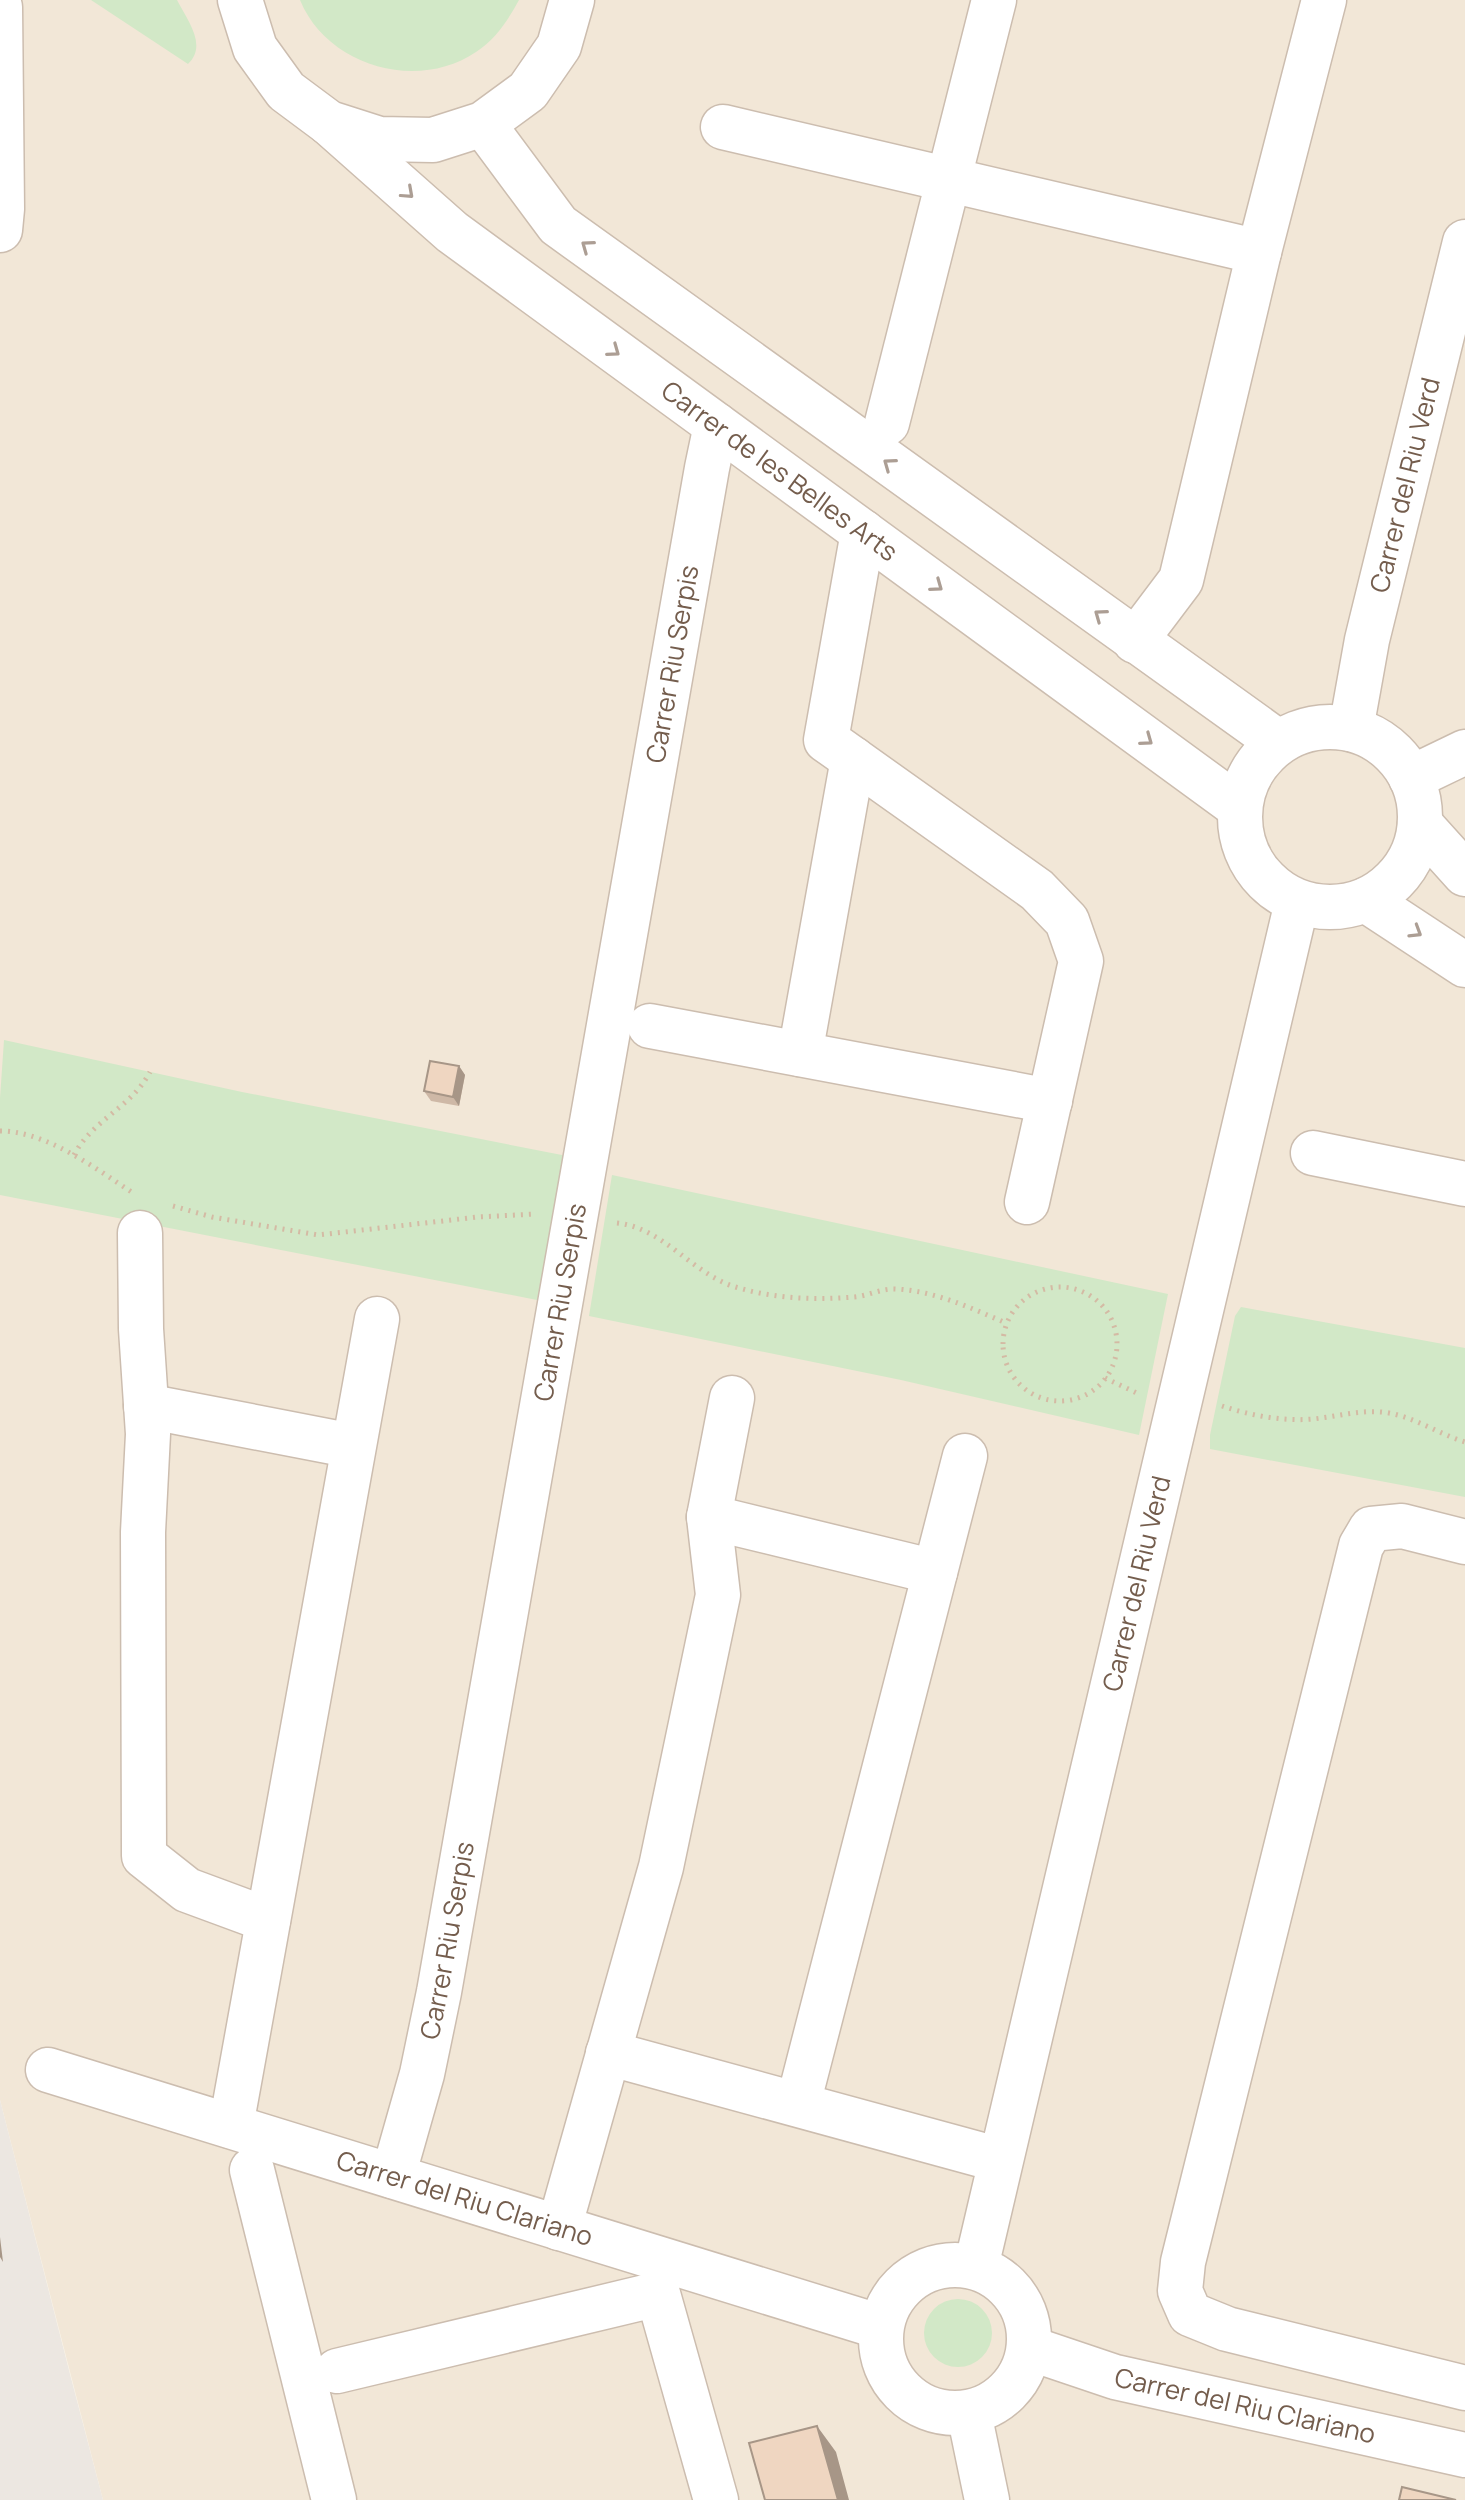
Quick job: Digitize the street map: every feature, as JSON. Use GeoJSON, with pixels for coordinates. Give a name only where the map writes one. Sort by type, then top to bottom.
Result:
{"type":"FeatureCollection","features":[{"type":"Feature","properties":{"kind":"street"},"geometry":{"type":"LineString","coordinates":[[240,0],[255,48],[286,91],[329,123],[379,139],[393,140],[433,140],[483,124],[528,91],[559,46],[572,0]]}},
{"type":"Feature","properties":{"kind":"street"},"geometry":{"type":"LineString","coordinates":[[887,423],[994,0]]}},
{"type":"Feature","properties":{"kind":"street"},"geometry":{"type":"LineString","coordinates":[[1135,641],[1181,580],[1259,252],[1324,0]]}},
{"type":"Feature","properties":{"kind":"street"},"geometry":{"type":"LineString","coordinates":[[0,7],[0,230]]}},
{"type":"Feature","properties":{"kind":"street","name":"Carrer de les Belles Arts"},"geometry":{"type":"LineString","coordinates":[[329,123],[452,232],[1239,807]]}},
{"type":"Feature","properties":{"kind":"street"},"geometry":{"type":"LineString","coordinates":[[483,124],[558,225],[1278,742]]}},
{"type":"Feature","properties":{"kind":"street"},"geometry":{"type":"LineString","coordinates":[[723,127],[1259,252]]}},
{"type":"Feature","properties":{"kind":"street","name":"Carrer del Riu Verd"},"geometry":{"type":"LineString","coordinates":[[1351,729],[1367,640],[1465,242]]}},
{"type":"Feature","properties":{"kind":"street","name":"Carrer Riu Serpis"},"geometry":{"type":"LineString","coordinates":[[393,2176],[422,2074],[439,1992],[716,425]]}},
{"type":"Feature","properties":{"kind":"street"},"geometry":{"type":"LineString","coordinates":[[863,532],[826,740],[1037,890],[1067,921],[1081,961],[1027,1202]]}},
{"type":"Feature","properties":{"kind":"street"},"geometry":{"type":"LineString","coordinates":[[1326,726],[1351,729],[1376,740],[1396,756],[1411,778],[1419,800],[1420,824],[1415,847],[1404,869],[1387,887],[1366,900],[1344,907],[1320,907],[1297,902],[1272,887],[1252,864],[1241,837],[1239,807],[1245,782],[1259,760],[1278,742],[1301,731],[1326,726]]}},
{"type":"Feature","properties":{"kind":"street"},"geometry":{"type":"LineString","coordinates":[[1411,778],[1465,752]]}},
{"type":"Feature","properties":{"kind":"street"},"geometry":{"type":"LineString","coordinates":[[800,1054],[853,759]]}},
{"type":"Feature","properties":{"kind":"street"},"geometry":{"type":"LineString","coordinates":[[1420,824],[1465,874]]}},
{"type":"Feature","properties":{"kind":"street"},"geometry":{"type":"LineString","coordinates":[[1366,900],[1465,965]]}},
{"type":"Feature","properties":{"kind":"street","name":"Carrer del Riu Verd"},"geometry":{"type":"LineString","coordinates":[[976,2267],[1297,902]]}},
{"type":"Feature","properties":{"kind":"street"},"geometry":{"type":"LineString","coordinates":[[650,1026],[1050,1101]]}},
{"type":"Feature","properties":{"kind":"street"},"geometry":{"type":"LineString","coordinates":[[1313,1153],[1465,1184]]}},
{"type":"Feature","properties":{"kind":"street"},"geometry":{"type":"LineString","coordinates":[[147,1211],[141,1329],[148,1434],[143,1532],[144,1856],[187,1890],[268,1920]]}},
{"type":"Feature","properties":{"kind":"street"},"geometry":{"type":"LineString","coordinates":[[231,2126],[377,1319]]}},
{"type":"Feature","properties":{"kind":"street"},"geometry":{"type":"LineString","coordinates":[[559,2228],[661,1867],[718,1595],[709,1517],[732,1398]]}},
{"type":"Feature","properties":{"kind":"street"},"geometry":{"type":"LineString","coordinates":[[146,1406],[353,1446]]}},
{"type":"Feature","properties":{"kind":"street"},"geometry":{"type":"LineString","coordinates":[[798,2104],[965,1456]]}},
{"type":"Feature","properties":{"kind":"street"},"geometry":{"type":"LineString","coordinates":[[709,1517],[935,1572]]}},
{"type":"Feature","properties":{"kind":"street"},"geometry":{"type":"LineString","coordinates":[[1465,1542],[1402,1526],[1371,1529],[1361,1546],[1183,2262],[1180,2291],[1190,2314],[1227,2329],[1465,2388]]}},
{"type":"Feature","properties":{"kind":"street"},"geometry":{"type":"LineString","coordinates":[[608,2053],[1000,2160]]}},
{"type":"Feature","properties":{"kind":"street","name":"Carrer del Riu Clariano"},"geometry":{"type":"LineString","coordinates":[[48,2070],[559,2228],[663,2277],[881,2327]]}},
{"type":"Feature","properties":{"kind":"street"},"geometry":{"type":"LineString","coordinates":[[252,2170],[334,2500]]}},
{"type":"Feature","properties":{"kind":"street"},"geometry":{"type":"LineString","coordinates":[[951,2264],[976,2267],[995,2276],[1011,2289],[1022,2307],[1029,2327],[1029,2348],[1023,2370],[1010,2390],[992,2404],[969,2413],[946,2413],[923,2407],[903,2393],[889,2373],[881,2351],[881,2327],[890,2303],[905,2284],[926,2270],[951,2264]]}},
{"type":"Feature","properties":{"kind":"street"},"geometry":{"type":"LineString","coordinates":[[337,2371],[663,2277],[716,2500]]}},
{"type":"Feature","properties":{"kind":"street","name":"Carrer del Riu Clariano"},"geometry":{"type":"LineString","coordinates":[[1029,2348],[1115,2377],[1465,2455]]}},
{"type":"Feature","properties":{"kind":"street"},"geometry":{"type":"LineString","coordinates":[[1402,2441],[1413,2377]]}},
{"type":"Feature","properties":{"kind":"street"},"geometry":{"type":"LineString","coordinates":[[969,2413],[987,2500]]}},
{"type":"Feature","properties":{"kind":"path"},"geometry":{"type":"LineString","coordinates":[[74,1155],[88,1133],[131,1100],[150,1072]]}},
{"type":"Feature","properties":{"kind":"path"},"geometry":{"type":"LineString","coordinates":[[0,1131],[17,1131],[74,1155],[147,1211],[212,1217],[318,1235],[478,1217],[544,1213]]}},
{"type":"Feature","properties":{"kind":"path"},"geometry":{"type":"LineString","coordinates":[[604,1224],[635,1225],[657,1237],[704,1273],[737,1288],[797,1299],[859,1297],[892,1289],[923,1292],[1006,1323]]}},
{"type":"Feature","properties":{"kind":"path"},"geometry":{"type":"LineString","coordinates":[[1050,1287],[1070,1287],[1088,1294],[1103,1307],[1113,1323],[1117,1343],[1114,1362],[1105,1378],[1092,1391],[1058,1401],[1040,1398],[1024,1389],[1004,1359],[1002,1341],[1006,1323],[1016,1306],[1031,1294],[1050,1287]]}},
{"type":"Feature","properties":{"kind":"path"},"geometry":{"type":"LineString","coordinates":[[1105,1378],[1147,1398]]}},
{"type":"Feature","properties":{"kind":"path"},"geometry":{"type":"LineString","coordinates":[[1216,1404],[1277,1418],[1318,1419],[1353,1412],[1388,1413],[1411,1418],[1446,1437],[1465,1442]]}},
{"type":"Feature","properties":{"kind":"shaded area"},"geometry":{"type":"Polygon","coordinates":[[[0,0],[1465,0],[1465,2500],[103,2500],[0,2100],[0,0]]]}},
{"type":"Feature","properties":{"kind":"shaded area"},"geometry":{"type":"Polygon","coordinates":[[[0,2100],[71,2378],[103,2500],[0,2500],[0,2100]]]}},
{"type":"Feature","properties":{"kind":"green space"},"geometry":{"type":"Polygon","coordinates":[[[91,0],[177,0],[194,32],[194,57],[188,64],[91,0]]]}},
{"type":"Feature","properties":{"kind":"green space"},"geometry":{"type":"Polygon","coordinates":[[[300,0],[519,0],[501,29],[476,52],[453,64],[427,70],[402,71],[376,66],[352,56],[331,42],[313,23],[300,0]]]}},
{"type":"Feature","properties":{"kind":"green space"},"geometry":{"type":"Polygon","coordinates":[[[4,1040],[242,1092],[567,1156],[537,1300],[0,1195],[0,1098],[4,1040]]]}},
{"type":"Feature","properties":{"kind":"green space"},"geometry":{"type":"Polygon","coordinates":[[[612,1175],[1168,1294],[1139,1435],[901,1380],[589,1316],[612,1175]]]}},
{"type":"Feature","properties":{"kind":"green space"},"geometry":{"type":"Polygon","coordinates":[[[1241,1307],[1465,1348],[1465,1497],[1210,1449],[1210,1435],[1235,1316],[1241,1307]]]}},
{"type":"Feature","properties":{"kind":"green space"},"geometry":{"type":"Polygon","coordinates":[[[958,2299],[982,2309],[992,2333],[982,2357],[958,2367],[934,2357],[924,2333],[934,2309],[958,2299]]]}},
{"type":"Feature","properties":{"kind":"building"},"geometry":{"type":"Polygon","coordinates":[[[430,1061],[459,1066],[453,1097],[424,1091],[430,1061]]]}},
{"type":"Feature","properties":{"kind":"building"},"geometry":{"type":"Polygon","coordinates":[[[817,2426],[838,2500],[765,2500],[749,2443],[817,2426]]]}},
{"type":"Feature","properties":{"kind":"building"},"geometry":{"type":"Polygon","coordinates":[[[1402,2487],[1456,2500],[1399,2500],[1402,2487]]]}}]}
